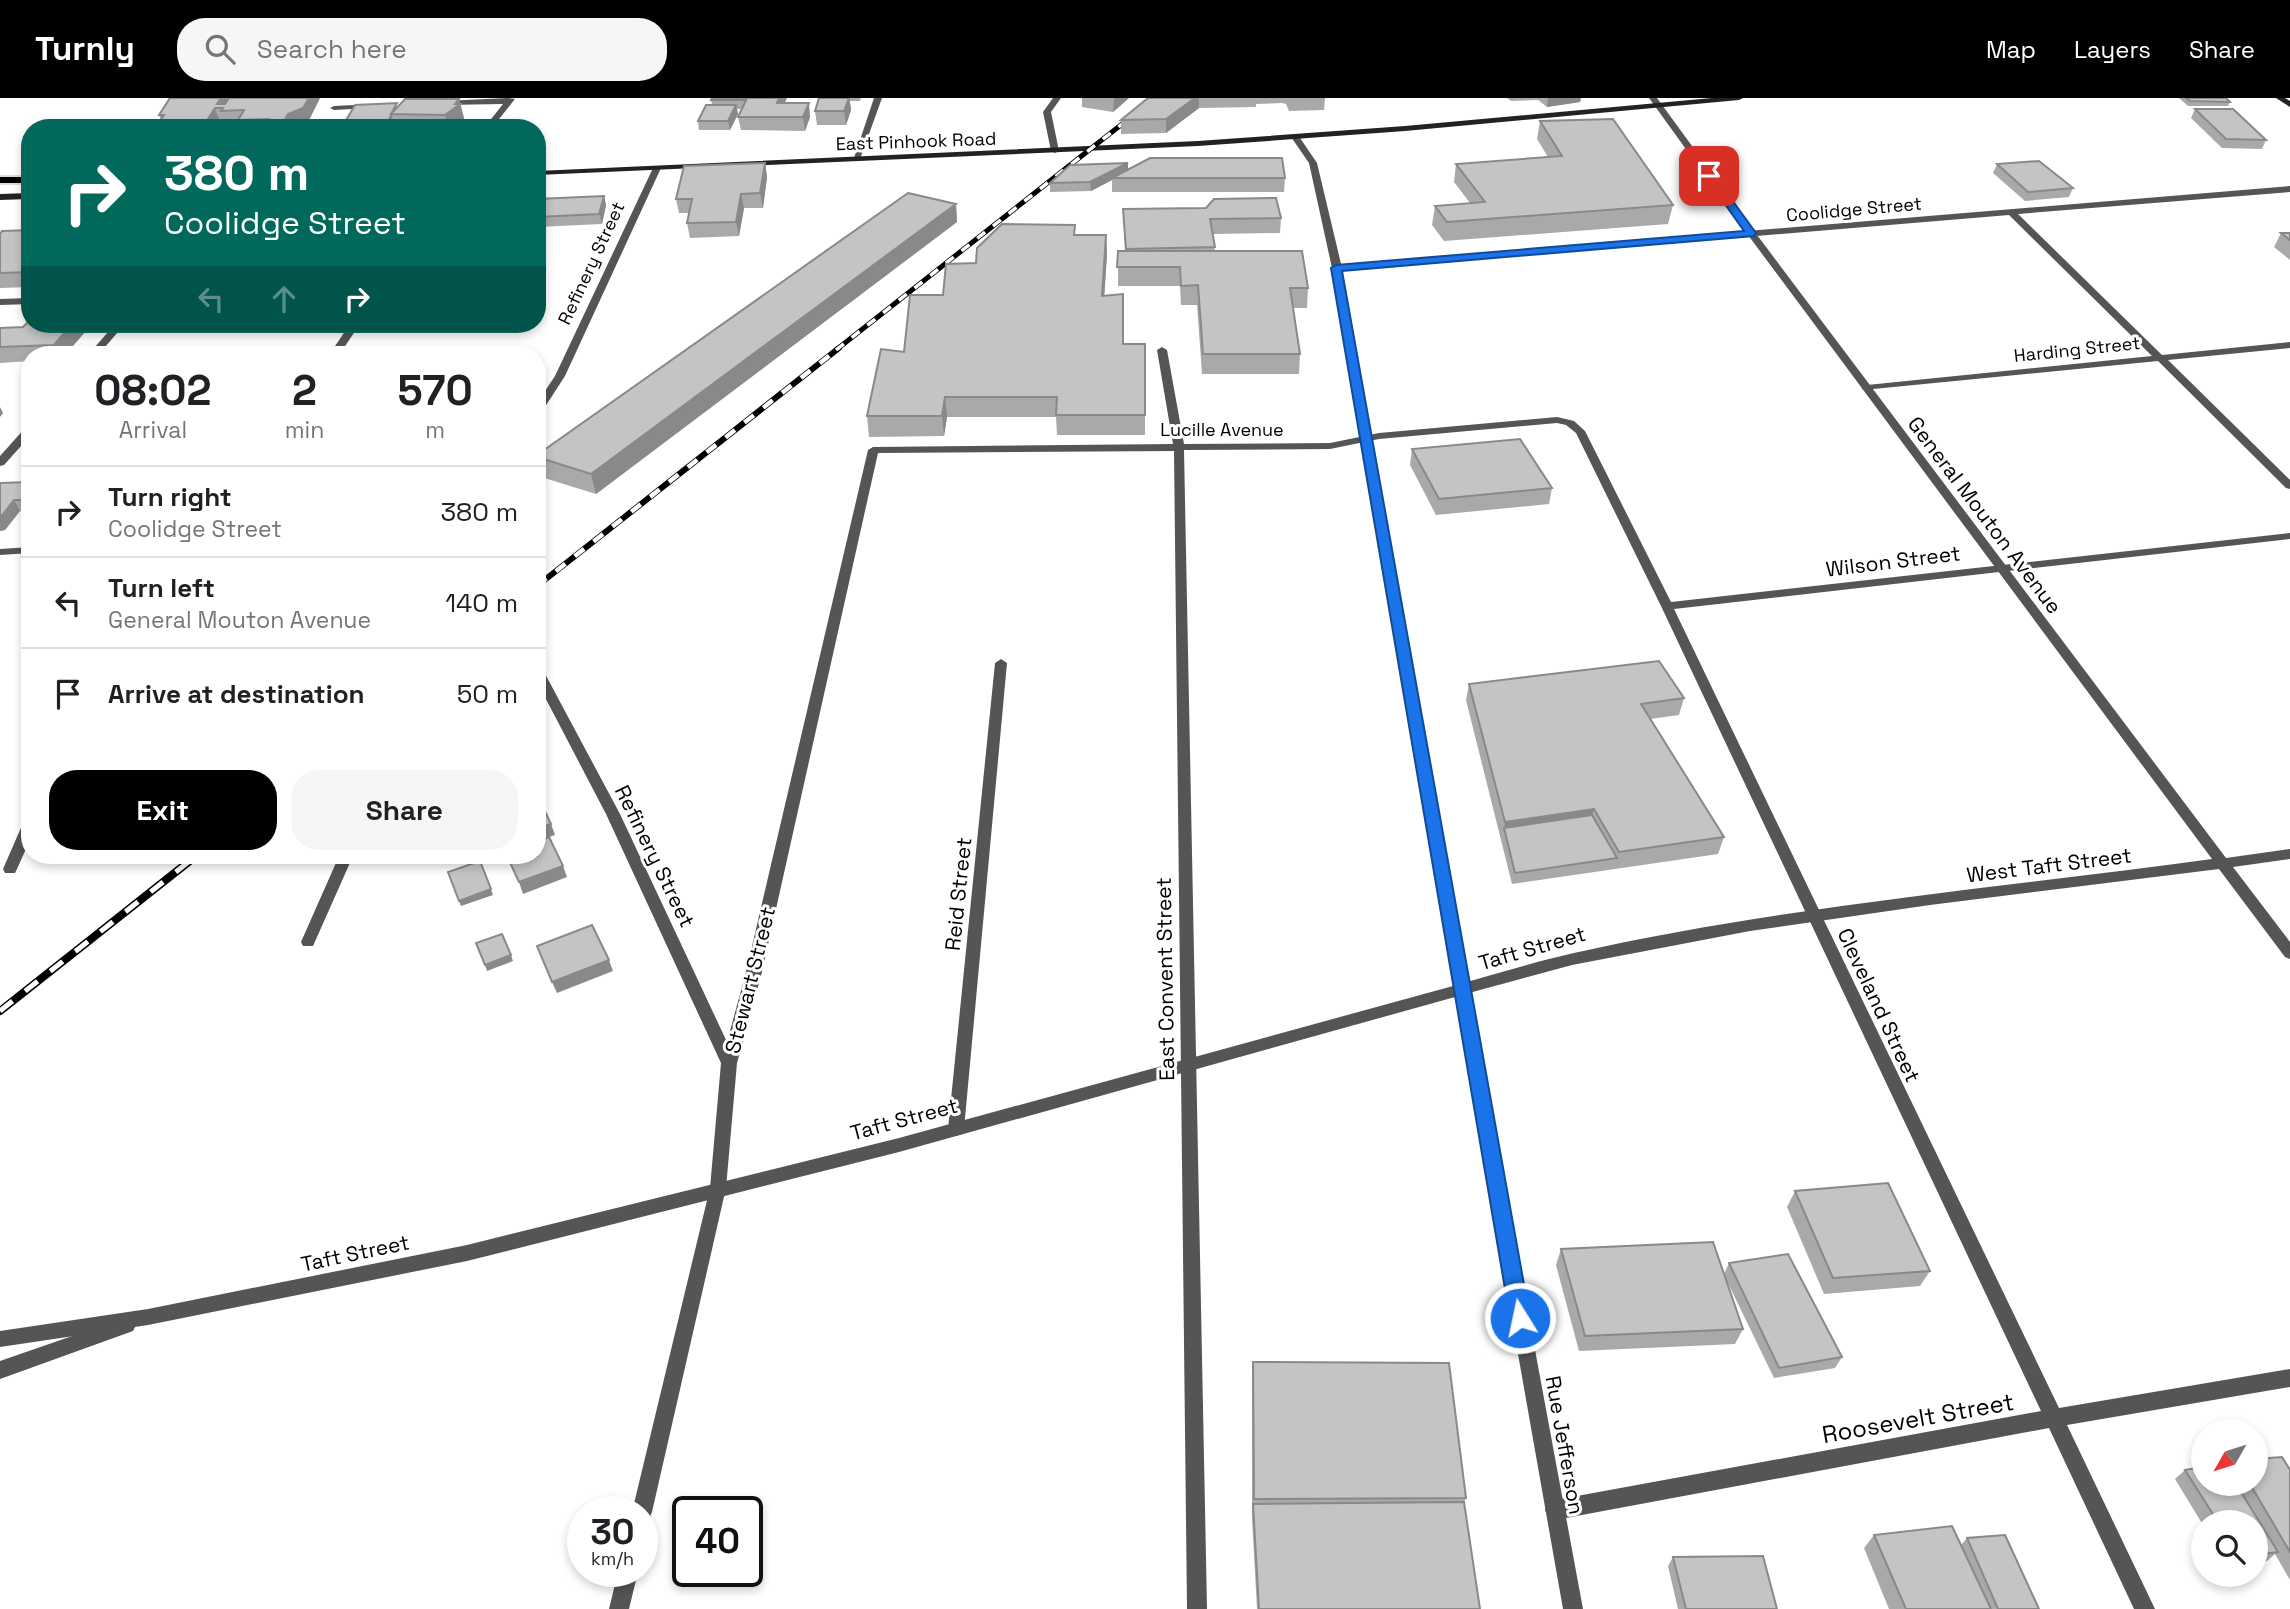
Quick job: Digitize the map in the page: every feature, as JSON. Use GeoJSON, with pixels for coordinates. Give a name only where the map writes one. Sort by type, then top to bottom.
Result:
{"type":"FeatureCollection","features":[{"type":"Feature","properties":{"kind":"highway"},"geometry":{"type":"LineString","coordinates":[[0,180],[21,180]]}},
{"type":"Feature","properties":{"kind":"main road","name":"East Pinhook Road"},"geometry":{"type":"LineString","coordinates":[[546,173],[934,158],[1296,137],[1656,101],[1739,98]]}},
{"type":"Feature","properties":{"kind":"main road"},"geometry":{"type":"LineString","coordinates":[[2280,98],[2290,105]]}},
{"type":"Feature","properties":{"kind":"main road"},"geometry":{"type":"LineString","coordinates":[[0,197],[21,196]]}},
{"type":"Feature","properties":{"kind":"street"},"geometry":{"type":"LineString","coordinates":[[856,159],[878,98]]}},
{"type":"Feature","properties":{"kind":"street"},"geometry":{"type":"LineString","coordinates":[[1055,151],[1047,112],[1057,98]]}},
{"type":"Feature","properties":{"kind":"street"},"geometry":{"type":"LineString","coordinates":[[435,103],[449,100],[510,100]]}},
{"type":"Feature","properties":{"kind":"street"},"geometry":{"type":"LineString","coordinates":[[495,119],[510,100]]}},
{"type":"Feature","properties":{"kind":"street","name":"General Mouton Avenue"},"geometry":{"type":"LineString","coordinates":[[1656,101],[2000,568],[2290,953]]}},
{"type":"Feature","properties":{"kind":"street"},"geometry":{"type":"LineString","coordinates":[[334,108],[383,106]]}},
{"type":"Feature","properties":{"kind":"street","name":"Rue Jefferson"},"geometry":{"type":"LineString","coordinates":[[1296,137],[1313,163],[1368,438],[1461,991],[1573,1609]]}},
{"type":"Feature","properties":{"kind":"street","name":"Refinery Street"},"geometry":{"type":"LineString","coordinates":[[546,397],[559,376],[657,168]]}},
{"type":"Feature","properties":{"kind":"street","name":"Coolidge Street"},"geometry":{"type":"LineString","coordinates":[[1336,268],[2290,189]]}},
{"type":"Feature","properties":{"kind":"street"},"geometry":{"type":"LineString","coordinates":[[2012,213],[2290,486]]}},
{"type":"Feature","properties":{"kind":"street"},"geometry":{"type":"LineString","coordinates":[[0,302],[21,301]]}},
{"type":"Feature","properties":{"kind":"street","name":"Harding Street"},"geometry":{"type":"LineString","coordinates":[[1867,388],[2290,345]]}},
{"type":"Feature","properties":{"kind":"street","name":"East Convent Street"},"geometry":{"type":"LineString","coordinates":[[1162,350],[1179,446],[1197,1609]]}},
{"type":"Feature","properties":{"kind":"street","name":"Lucille Avenue"},"geometry":{"type":"LineString","coordinates":[[873,450],[1330,446],[1368,438],[1544,419],[1570,423]]}},
{"type":"Feature","properties":{"kind":"street","name":"Cleveland Street"},"geometry":{"type":"LineString","coordinates":[[1570,423],[1580,432],[1667,606],[2145,1609]]}},
{"type":"Feature","properties":{"kind":"street"},"geometry":{"type":"LineString","coordinates":[[0,463],[21,439]]}},
{"type":"Feature","properties":{"kind":"street","name":"Stewart Street"},"geometry":{"type":"LineString","coordinates":[[646,1496],[718,1188],[729,1063],[753,976],[873,450]]}},
{"type":"Feature","properties":{"kind":"street","name":"Wilson Street"},"geometry":{"type":"LineString","coordinates":[[1667,606],[2290,536]]}},
{"type":"Feature","properties":{"kind":"street"},"geometry":{"type":"LineString","coordinates":[[0,552],[21,551]]}},
{"type":"Feature","properties":{"kind":"street","name":"Reid Street"},"geometry":{"type":"LineString","coordinates":[[956,1129],[1001,663]]}},
{"type":"Feature","properties":{"kind":"street","name":"Refinery Street"},"geometry":{"type":"LineString","coordinates":[[546,687],[613,814],[729,1063]]}},
{"type":"Feature","properties":{"kind":"street"},"geometry":{"type":"LineString","coordinates":[[10,869],[21,844]]}},
{"type":"Feature","properties":{"kind":"street","name":"West Taft Street"},"geometry":{"type":"LineString","coordinates":[[1814,916],[2290,854]]}},
{"type":"Feature","properties":{"kind":"street"},"geometry":{"type":"LineString","coordinates":[[309,942],[343,864]]}},
{"type":"Feature","properties":{"kind":"street","name":"Taft Street"},"geometry":{"type":"LineString","coordinates":[[0,1339],[148,1317],[467,1253],[956,1129],[1572,959],[1632,946],[1814,916]]}},
{"type":"Feature","properties":{"kind":"street"},"geometry":{"type":"LineString","coordinates":[[0,1370],[148,1317]]}},
{"type":"Feature","properties":{"kind":"street","name":"Roosevelt Street"},"geometry":{"type":"LineString","coordinates":[[1555,1510],[2053,1418],[2290,1378]]}},
{"type":"Feature","properties":{"kind":"street"},"geometry":{"type":"LineString","coordinates":[[619,1609],[624,1587]]}},
{"type":"Feature","properties":{"kind":"building"},"geometry":{"type":"Polygon","coordinates":[[[170,98],[221,98],[217,104],[225,104],[229,98],[309,98],[303,108],[288,114],[285,119],[239,119],[244,110],[221,111],[223,108],[215,108],[208,119],[161,119],[164,115],[159,115],[170,98]]]}},
{"type":"Feature","properties":{"kind":"building"},"geometry":{"type":"Polygon","coordinates":[[[712,98],[745,98],[711,100],[712,98]]]}},
{"type":"Feature","properties":{"kind":"building"},"geometry":{"type":"Polygon","coordinates":[[[747,98],[779,98],[777,103],[809,103],[803,117],[738,117],[747,98]]]}},
{"type":"Feature","properties":{"kind":"building"},"geometry":{"type":"Polygon","coordinates":[[[819,98],[849,98],[844,111],[815,111],[819,98]]]}},
{"type":"Feature","properties":{"kind":"building"},"geometry":{"type":"Polygon","coordinates":[[[1148,98],[1195,98],[1166,119],[1121,120],[1148,98]]]}},
{"type":"Feature","properties":{"kind":"building"},"geometry":{"type":"Polygon","coordinates":[[[2186,98],[2226,98],[2230,102],[2190,101],[2186,98]]]}},
{"type":"Feature","properties":{"kind":"building"},"geometry":{"type":"Polygon","coordinates":[[[405,99],[459,99],[455,104],[460,104],[445,115],[391,114],[405,99]]]}},
{"type":"Feature","properties":{"kind":"building"},"geometry":{"type":"Polygon","coordinates":[[[397,103],[389,119],[347,119],[355,105],[397,103]]]}},
{"type":"Feature","properties":{"kind":"building"},"geometry":{"type":"Polygon","coordinates":[[[706,105],[736,105],[728,121],[698,121],[706,105]]]}},
{"type":"Feature","properties":{"kind":"building"},"geometry":{"type":"Polygon","coordinates":[[[2195,109],[2233,109],[2266,140],[2226,139],[2195,109]]]}},
{"type":"Feature","properties":{"kind":"building"},"geometry":{"type":"Polygon","coordinates":[[[1613,119],[1673,205],[1447,222],[1435,206],[1485,202],[1456,164],[1562,156],[1540,121],[1613,119]]]}},
{"type":"Feature","properties":{"kind":"building"},"geometry":{"type":"Polygon","coordinates":[[[1150,158],[1282,158],[1285,178],[1112,178],[1150,158]]]}},
{"type":"Feature","properties":{"kind":"building"},"geometry":{"type":"Polygon","coordinates":[[[2039,161],[2073,188],[2028,192],[1997,164],[2039,161]]]}},
{"type":"Feature","properties":{"kind":"building"},"geometry":{"type":"Polygon","coordinates":[[[765,163],[760,193],[741,194],[736,222],[687,223],[692,199],[676,199],[684,166],[765,163]]]}},
{"type":"Feature","properties":{"kind":"building"},"geometry":{"type":"Polygon","coordinates":[[[1128,163],[1090,182],[1050,183],[1070,165],[1128,163]]]}},
{"type":"Feature","properties":{"kind":"building"},"geometry":{"type":"Polygon","coordinates":[[[908,193],[956,204],[591,474],[546,460],[546,449],[908,193]]]}},
{"type":"Feature","properties":{"kind":"building"},"geometry":{"type":"Polygon","coordinates":[[[604,196],[599,214],[546,217],[546,199],[604,196]]]}},
{"type":"Feature","properties":{"kind":"building"},"geometry":{"type":"Polygon","coordinates":[[[1276,198],[1281,218],[1210,219],[1215,247],[1126,249],[1123,209],[1206,208],[1214,199],[1276,198]]]}},
{"type":"Feature","properties":{"kind":"building"},"geometry":{"type":"Polygon","coordinates":[[[1002,224],[1075,225],[1074,235],[1106,235],[1102,296],[1123,294],[1123,344],[1145,344],[1145,415],[1056,415],[1057,397],[945,397],[942,416],[867,416],[881,349],[904,352],[910,295],[943,295],[946,264],[976,263],[977,248],[1002,224]]]}},
{"type":"Feature","properties":{"kind":"building"},"geometry":{"type":"Polygon","coordinates":[[[21,230],[21,272],[0,273],[2,231],[21,230]]]}},
{"type":"Feature","properties":{"kind":"building"},"geometry":{"type":"Polygon","coordinates":[[[2281,233],[2290,233],[2290,240],[2281,233]]]}},
{"type":"Feature","properties":{"kind":"building"},"geometry":{"type":"Polygon","coordinates":[[[1118,251],[1302,251],[1308,288],[1290,288],[1300,354],[1203,354],[1198,285],[1181,286],[1180,267],[1117,267],[1118,251]]]}},
{"type":"Feature","properties":{"kind":"building"},"geometry":{"type":"Polygon","coordinates":[[[21,327],[21,333],[64,333],[54,345],[0,347],[0,328],[21,327]]]}},
{"type":"Feature","properties":{"kind":"building"},"geometry":{"type":"Polygon","coordinates":[[[1520,439],[1552,488],[1439,499],[1412,449],[1520,439]]]}},
{"type":"Feature","properties":{"kind":"building"},"geometry":{"type":"Polygon","coordinates":[[[21,482],[21,500],[14,500],[0,518],[0,483],[21,482]]]}},
{"type":"Feature","properties":{"kind":"building"},"geometry":{"type":"Polygon","coordinates":[[[1659,661],[1684,698],[1641,704],[1724,837],[1619,852],[1594,809],[1505,822],[1469,684],[1659,661]]]}},
{"type":"Feature","properties":{"kind":"building"},"geometry":{"type":"Polygon","coordinates":[[[1592,815],[1617,858],[1515,873],[1504,828],[1592,815]]]}},
{"type":"Feature","properties":{"kind":"building"},"geometry":{"type":"Polygon","coordinates":[[[549,837],[563,866],[519,882],[511,864],[546,864],[546,838],[549,837]]]}},
{"type":"Feature","properties":{"kind":"building"},"geometry":{"type":"Polygon","coordinates":[[[471,864],[481,864],[491,889],[459,901],[448,872],[471,864]]]}},
{"type":"Feature","properties":{"kind":"building"},"geometry":{"type":"Polygon","coordinates":[[[592,925],[609,960],[552,982],[537,946],[592,925]]]}},
{"type":"Feature","properties":{"kind":"building"},"geometry":{"type":"Polygon","coordinates":[[[502,934],[511,955],[485,965],[476,943],[502,934]]]}},
{"type":"Feature","properties":{"kind":"building"},"geometry":{"type":"Polygon","coordinates":[[[1888,1183],[1930,1271],[1833,1278],[1795,1191],[1888,1183]]]}},
{"type":"Feature","properties":{"kind":"building"},"geometry":{"type":"Polygon","coordinates":[[[1713,1242],[1743,1329],[1585,1336],[1561,1249],[1713,1242]]]}},
{"type":"Feature","properties":{"kind":"building"},"geometry":{"type":"Polygon","coordinates":[[[1788,1254],[1842,1357],[1779,1368],[1729,1263],[1788,1254]]]}},
{"type":"Feature","properties":{"kind":"building"},"geometry":{"type":"Polygon","coordinates":[[[1253,1362],[1449,1363],[1466,1498],[1254,1499],[1253,1362]]]}},
{"type":"Feature","properties":{"kind":"building"},"geometry":{"type":"Polygon","coordinates":[[[2282,1457],[2290,1470],[2290,1552],[2268,1515],[2268,1510],[2265,1510],[2257,1496],[2268,1496],[2268,1458],[2282,1457]]]}},
{"type":"Feature","properties":{"kind":"building"},"geometry":{"type":"Polygon","coordinates":[[[2191,1469],[2191,1479],[2185,1470],[2191,1469]]]}},
{"type":"Feature","properties":{"kind":"building"},"geometry":{"type":"Polygon","coordinates":[[[2202,1496],[2243,1496],[2252,1510],[2210,1510],[2202,1496]]]}},
{"type":"Feature","properties":{"kind":"building"},"geometry":{"type":"Polygon","coordinates":[[[1464,1502],[1480,1609],[1259,1609],[1253,1504],[1464,1502]]]}},
{"type":"Feature","properties":{"kind":"building"},"geometry":{"type":"Polygon","coordinates":[[[1952,1526],[1991,1609],[1906,1609],[1874,1535],[1952,1526]]]}},
{"type":"Feature","properties":{"kind":"building"},"geometry":{"type":"Polygon","coordinates":[[[2005,1535],[2039,1609],[1998,1609],[1967,1538],[2005,1535]]]}},
{"type":"Feature","properties":{"kind":"building"},"geometry":{"type":"Polygon","coordinates":[[[2268,1536],[2278,1552],[2268,1553],[2268,1536]]]}},
{"type":"Feature","properties":{"kind":"building"},"geometry":{"type":"Polygon","coordinates":[[[1763,1556],[1777,1609],[1686,1609],[1673,1557],[1763,1556]]]}},
{"type":"Feature","properties":{"kind":"railway"},"geometry":{"type":"LineString","coordinates":[[836,350],[1155,98]]}},
{"type":"Feature","properties":{"kind":"railway"},"geometry":{"type":"LineString","coordinates":[[546,579],[839,348]]}},
{"type":"Feature","properties":{"kind":"railway"},"geometry":{"type":"LineString","coordinates":[[0,1011],[186,864]]}},
{"type":"Feature","properties":{"kind":"route"},"geometry":{"type":"LineString","coordinates":[[1520,1318],[1461,991],[1368,438],[1336,268],[1751,233],[1709,176]]}}]}
